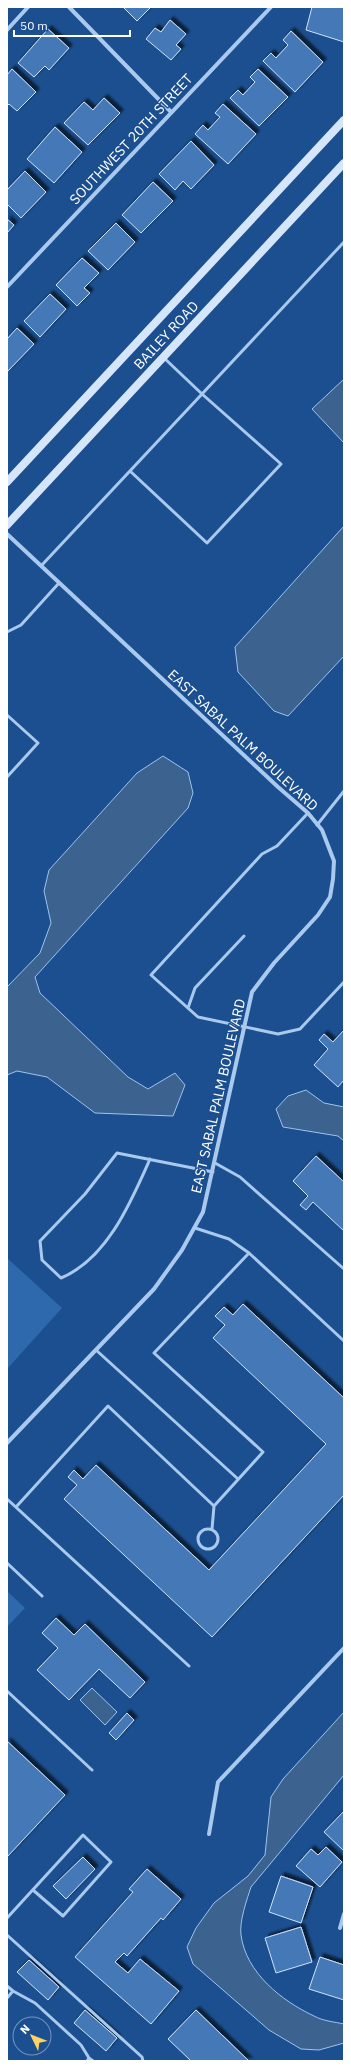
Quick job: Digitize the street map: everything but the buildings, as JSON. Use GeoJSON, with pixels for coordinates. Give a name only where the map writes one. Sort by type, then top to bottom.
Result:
{"type":"FeatureCollection","features":[{"type":"Feature","properties":{"kind":"street"},"geometry":{"type":"LineString","coordinates":[[7,30],[28,7]]}},
{"type":"Feature","properties":{"kind":"street"},"geometry":{"type":"LineString","coordinates":[[69,7],[170,112]]}},
{"type":"Feature","properties":{"kind":"street","name":"SOUTHWEST 20TH STREET"},"geometry":{"type":"LineString","coordinates":[[7,287],[170,112],[271,7]]}},
{"type":"Feature","properties":{"kind":"street","name":"BAILEY ROAD"},"geometry":{"type":"LineString","coordinates":[[7,482],[344,120]]}},
{"type":"Feature","properties":{"kind":"street","name":"BAILEY ROAD"},"geometry":{"type":"LineString","coordinates":[[7,526],[344,163]]}},
{"type":"Feature","properties":{"kind":"street","name":"EAST SABAL PALM BOULEVARD"},"geometry":{"type":"LineString","coordinates":[[7,534],[308,813],[322,830],[334,861],[330,898],[318,915],[274,964],[252,992],[213,1172],[203,1212],[195,1228],[182,1250],[154,1289],[7,1443]]}},
{"type":"Feature","properties":{"kind":"street"},"geometry":{"type":"LineString","coordinates":[[209,1834],[218,1782],[344,1648]]}},
{"type":"Feature","properties":{"kind":"street"},"geometry":{"type":"LineString","coordinates":[[340,1928],[344,1914]]}},
{"type":"Feature","properties":{"kind":"lane"},"geometry":{"type":"LineString","coordinates":[[41,566],[115,485],[130,471],[344,242]]}},
{"type":"Feature","properties":{"kind":"lane"},"geometry":{"type":"LineString","coordinates":[[130,471],[207,543],[281,464],[202,394],[164,357]]}},
{"type":"Feature","properties":{"kind":"lane"},"geometry":{"type":"LineString","coordinates":[[7,632],[21,625],[59,583]]}},
{"type":"Feature","properties":{"kind":"lane"},"geometry":{"type":"LineString","coordinates":[[7,714],[38,743],[7,777]]}},
{"type":"Feature","properties":{"kind":"lane"},"geometry":{"type":"LineString","coordinates":[[317,825],[344,791]]}},
{"type":"Feature","properties":{"kind":"lane"},"geometry":{"type":"LineString","coordinates":[[308,813],[277,846],[262,854],[151,975],[198,1018],[245,1026],[278,1034],[300,1030],[344,982]]}},
{"type":"Feature","properties":{"kind":"lane"},"geometry":{"type":"LineString","coordinates":[[188,1008],[195,988],[244,936]]}},
{"type":"Feature","properties":{"kind":"lane"},"geometry":{"type":"LineString","coordinates":[[150,1160],[128,1210],[96,1252],[76,1272],[61,1278],[42,1260],[40,1241],[85,1194],[117,1153],[213,1172]]}},
{"type":"Feature","properties":{"kind":"lane"},"geometry":{"type":"LineString","coordinates":[[214,1163],[240,1177],[344,1269]]}},
{"type":"Feature","properties":{"kind":"lane"},"geometry":{"type":"LineString","coordinates":[[195,1228],[229,1239],[249,1253],[344,1341]]}},
{"type":"Feature","properties":{"kind":"lane"},"geometry":{"type":"LineString","coordinates":[[212,1529],[205,1529],[200,1533],[198,1540],[203,1548],[213,1548],[217,1543],[218,1537],[212,1529],[214,1506],[263,1452],[154,1353],[249,1253]]}},
{"type":"Feature","properties":{"kind":"lane"},"geometry":{"type":"LineString","coordinates":[[96,1350],[238,1479]]}},
{"type":"Feature","properties":{"kind":"lane"},"geometry":{"type":"LineString","coordinates":[[16,1507],[108,1406],[214,1506]]}},
{"type":"Feature","properties":{"kind":"lane"},"geometry":{"type":"LineString","coordinates":[[7,1499],[190,1666]]}},
{"type":"Feature","properties":{"kind":"lane"},"geometry":{"type":"LineString","coordinates":[[7,1563],[42,1596]]}},
{"type":"Feature","properties":{"kind":"lane"},"geometry":{"type":"LineString","coordinates":[[7,1691],[92,1770]]}},
{"type":"Feature","properties":{"kind":"lane"},"geometry":{"type":"LineString","coordinates":[[7,1918],[83,1835],[112,1862],[63,1916],[33,1890]]}},
{"type":"Feature","properties":{"kind":"lane"},"geometry":{"type":"LineString","coordinates":[[7,1935],[142,2057],[143,2061]]}},
{"type":"Feature","properties":{"kind":"lane"},"geometry":{"type":"LineString","coordinates":[[7,1986],[35,2003],[81,2045],[89,2058],[93,2061]]}},
{"type":"Feature","properties":{"kind":"lane"},"geometry":{"type":"LineString","coordinates":[[7,1998],[13,1991]]}},
{"type":"Feature","properties":{"kind":"shaded area"},"geometry":{"type":"Polygon","coordinates":[[[344,379],[344,443],[312,409],[344,379]]]}},
{"type":"Feature","properties":{"kind":"shaded area"},"geometry":{"type":"Polygon","coordinates":[[[344,526],[344,656],[288,716],[274,711],[238,672],[235,647],[344,526]]]}},
{"type":"Feature","properties":{"kind":"shaded area"},"geometry":{"type":"Polygon","coordinates":[[[163,756],[188,772],[193,793],[188,808],[35,977],[40,993],[128,1077],[148,1089],[175,1073],[185,1085],[173,1116],[95,1113],[47,1077],[17,1071],[7,1075],[7,987],[40,953],[51,923],[44,891],[49,870],[137,773],[163,756]]]}},
{"type":"Feature","properties":{"kind":"shaded area"},"geometry":{"type":"Polygon","coordinates":[[[306,1090],[324,1103],[344,1107],[344,1141],[338,1136],[283,1127],[276,1109],[288,1096],[306,1090]]]}},
{"type":"Feature","properties":{"kind":"shaded area"},"geometry":{"type":"Polygon","coordinates":[[[7,1258],[62,1308],[7,1369],[7,1258]]]}},
{"type":"Feature","properties":{"kind":"shaded area"},"geometry":{"type":"Polygon","coordinates":[[[7,1591],[25,1608],[7,1627],[7,1591]]]}},
{"type":"Feature","properties":{"kind":"shaded area"},"geometry":{"type":"Polygon","coordinates":[[[92,1688],[117,1712],[105,1725],[80,1700],[92,1688]]]}},
{"type":"Feature","properties":{"kind":"shaded area"},"geometry":{"type":"Polygon","coordinates":[[[344,1712],[344,1775],[251,1887],[241,1924],[241,1935],[244,1949],[250,1962],[267,1984],[278,1994],[302,2010],[321,2019],[344,2024],[344,2043],[319,2050],[301,2049],[269,2030],[193,1964],[187,1947],[196,1928],[214,1903],[248,1876],[265,1855],[271,1797],[283,1779],[344,1712]]]}}]}
